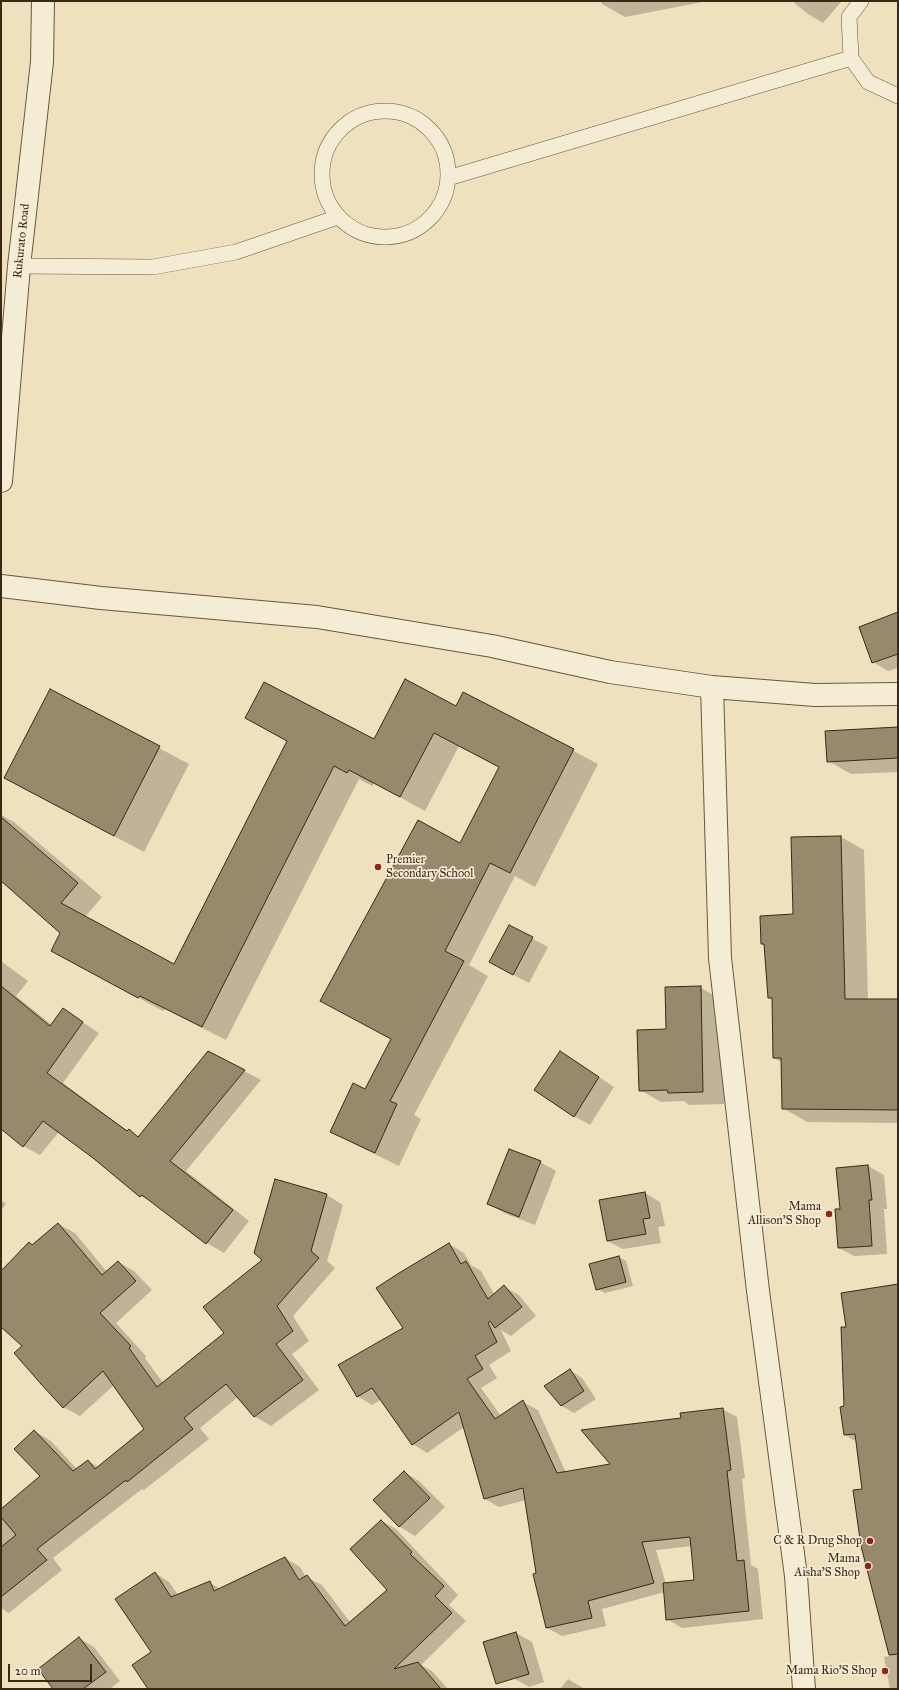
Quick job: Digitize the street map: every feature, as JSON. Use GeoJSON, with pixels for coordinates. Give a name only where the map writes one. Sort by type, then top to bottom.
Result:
{"type":"FeatureCollection","features":[{"type":"Feature","properties":{"kind":"street","name":"Rukurato Road"},"geometry":{"type":"LineString","coordinates":[[1,481],[9,302],[19,266],[42,62],[43,1]]}},
{"type":"Feature","properties":{"kind":"street"},"geometry":{"type":"LineString","coordinates":[[1,586],[101,598],[317,617],[492,646],[610,672],[712,687],[815,695],[898,694]]}},
{"type":"Feature","properties":{"kind":"street"},"geometry":{"type":"LineString","coordinates":[[712,687],[720,958],[758,1291],[796,1576],[804,1689]]}},
{"type":"Feature","properties":{"kind":"lane"},"geometry":{"type":"LineString","coordinates":[[861,1],[849,17],[851,58],[868,82],[898,96]]}},
{"type":"Feature","properties":{"kind":"lane"},"geometry":{"type":"LineString","coordinates":[[448,178],[851,58]]}},
{"type":"Feature","properties":{"kind":"lane"},"geometry":{"type":"LineString","coordinates":[[377,110],[399,112],[419,120],[435,136],[446,156],[448,178],[442,202],[427,221],[406,234],[382,238],[358,232],[338,217],[324,192],[321,165],[331,139],[351,120],[377,110]]}},
{"type":"Feature","properties":{"kind":"lane"},"geometry":{"type":"LineString","coordinates":[[19,266],[154,267],[236,252],[338,217]]}},
{"type":"Feature","properties":{"kind":"building"},"geometry":{"type":"Polygon","coordinates":[[[898,612],[898,654],[872,663],[859,627],[898,612]]]}},
{"type":"Feature","properties":{"kind":"building"},"geometry":{"type":"Polygon","coordinates":[[[405,679],[456,706],[463,692],[574,749],[510,873],[490,863],[445,951],[464,961],[390,1101],[397,1104],[375,1153],[330,1132],[353,1083],[365,1089],[391,1039],[320,1001],[418,820],[460,843],[499,767],[434,733],[400,797],[349,770],[347,773],[334,766],[202,1027],[140,996],[138,998],[51,951],[60,933],[1,881],[1,817],[78,883],[61,903],[174,964],[287,741],[245,718],[264,682],[374,739],[405,679]]]}},
{"type":"Feature","properties":{"kind":"building"},"geometry":{"type":"Polygon","coordinates":[[[50,689],[160,746],[114,836],[4,778],[50,689]]]}},
{"type":"Feature","properties":{"kind":"building"},"geometry":{"type":"Polygon","coordinates":[[[898,727],[898,758],[827,762],[825,731],[898,727]]]}},
{"type":"Feature","properties":{"kind":"building"},"geometry":{"type":"Polygon","coordinates":[[[841,836],[845,999],[898,999],[898,1110],[782,1109],[781,1058],[773,1058],[772,998],[768,998],[764,944],[761,944],[760,916],[793,914],[791,837],[841,836]]]}},
{"type":"Feature","properties":{"kind":"building"},"geometry":{"type":"Polygon","coordinates":[[[509,925],[533,937],[513,975],[489,962],[509,925]]]}},
{"type":"Feature","properties":{"kind":"building"},"geometry":{"type":"Polygon","coordinates":[[[1,986],[50,1026],[63,1008],[83,1022],[47,1073],[127,1131],[129,1129],[138,1137],[208,1051],[245,1070],[170,1161],[233,1210],[206,1244],[142,1195],[140,1197],[93,1158],[43,1121],[23,1147],[1,1129],[1,986]]]}},
{"type":"Feature","properties":{"kind":"building"},"geometry":{"type":"Polygon","coordinates":[[[701,986],[703,1092],[668,1093],[667,1090],[639,1091],[637,1030],[666,1029],[665,987],[701,986]]]}},
{"type":"Feature","properties":{"kind":"building"},"geometry":{"type":"Polygon","coordinates":[[[560,1051],[599,1077],[574,1117],[534,1090],[560,1051]]]}},
{"type":"Feature","properties":{"kind":"building"},"geometry":{"type":"Polygon","coordinates":[[[509,1149],[541,1161],[519,1217],[487,1204],[509,1149]]]}},
{"type":"Feature","properties":{"kind":"building"},"geometry":{"type":"Polygon","coordinates":[[[868,1165],[872,1200],[869,1200],[872,1246],[838,1248],[835,1209],[840,1209],[836,1168],[868,1165]]]}},
{"type":"Feature","properties":{"kind":"building"},"geometry":{"type":"Polygon","coordinates":[[[275,1179],[327,1194],[311,1251],[319,1258],[277,1306],[293,1331],[276,1344],[303,1380],[254,1417],[226,1384],[184,1418],[193,1429],[127,1482],[126,1480],[37,1549],[47,1560],[1,1597],[1,1547],[16,1535],[1,1517],[1,1509],[40,1476],[14,1449],[34,1430],[73,1471],[88,1460],[95,1469],[144,1429],[103,1371],[63,1408],[41,1384],[14,1353],[22,1346],[1,1327],[1,1271],[29,1242],[32,1245],[58,1223],[102,1275],[118,1261],[136,1281],[100,1313],[131,1346],[129,1348],[157,1387],[224,1333],[203,1307],[262,1260],[254,1253],[275,1179]]]}},
{"type":"Feature","properties":{"kind":"building"},"geometry":{"type":"Polygon","coordinates":[[[645,1192],[650,1218],[643,1219],[646,1234],[607,1241],[599,1200],[645,1192]]]}},
{"type":"Feature","properties":{"kind":"building"},"geometry":{"type":"Polygon","coordinates":[[[449,1243],[461,1264],[466,1261],[488,1299],[504,1285],[522,1307],[495,1328],[490,1321],[488,1323],[497,1342],[475,1356],[483,1369],[467,1379],[495,1419],[523,1400],[557,1473],[610,1464],[581,1430],[681,1418],[680,1413],[723,1408],[731,1470],[727,1471],[737,1561],[744,1560],[749,1611],[666,1620],[663,1583],[694,1580],[690,1537],[642,1542],[654,1583],[588,1601],[592,1618],[546,1628],[533,1574],[536,1573],[523,1488],[484,1499],[459,1412],[412,1445],[372,1388],[357,1397],[338,1365],[403,1328],[376,1288],[449,1243]]]}},
{"type":"Feature","properties":{"kind":"building"},"geometry":{"type":"Polygon","coordinates":[[[619,1256],[626,1282],[596,1290],[589,1264],[619,1256]]]}},
{"type":"Feature","properties":{"kind":"building"},"geometry":{"type":"Polygon","coordinates":[[[898,1284],[898,1654],[889,1655],[861,1546],[853,1490],[862,1489],[855,1434],[844,1435],[840,1407],[844,1406],[841,1327],[846,1327],[841,1293],[898,1284]]]}},
{"type":"Feature","properties":{"kind":"building"},"geometry":{"type":"Polygon","coordinates":[[[570,1369],[584,1391],[561,1406],[544,1386],[570,1369]]]}},
{"type":"Feature","properties":{"kind":"building"},"geometry":{"type":"Polygon","coordinates":[[[404,1471],[430,1498],[399,1527],[373,1500],[404,1471]]]}},
{"type":"Feature","properties":{"kind":"building"},"geometry":{"type":"Polygon","coordinates":[[[381,1520],[412,1552],[410,1554],[444,1586],[435,1596],[452,1613],[394,1669],[418,1662],[441,1689],[148,1689],[132,1665],[151,1652],[115,1599],[155,1572],[171,1597],[210,1581],[214,1591],[285,1557],[299,1580],[307,1575],[345,1626],[387,1590],[350,1549],[381,1520]]]}},
{"type":"Feature","properties":{"kind":"building"},"geometry":{"type":"Polygon","coordinates":[[[516,1632],[529,1674],[496,1684],[483,1642],[516,1632]]]}},
{"type":"Feature","properties":{"kind":"building"},"geometry":{"type":"Polygon","coordinates":[[[79,1637],[106,1672],[83,1689],[53,1689],[38,1669],[79,1637]]]}},
{"type":"Feature","properties":{"kind":"place","name":"Premier Secondary School"},"geometry":{"type":"Point","coordinates":[378,867]}},
{"type":"Feature","properties":{"kind":"place","name":"Mama Allison'S Shop"},"geometry":{"type":"Point","coordinates":[829,1214]}},
{"type":"Feature","properties":{"kind":"place","name":"C & R Drug Shop"},"geometry":{"type":"Point","coordinates":[870,1541]}},
{"type":"Feature","properties":{"kind":"place","name":"Mama Aisha'S Shop"},"geometry":{"type":"Point","coordinates":[868,1566]}},
{"type":"Feature","properties":{"kind":"place","name":"Mama Rio'S Shop"},"geometry":{"type":"Point","coordinates":[885,1671]}}]}
